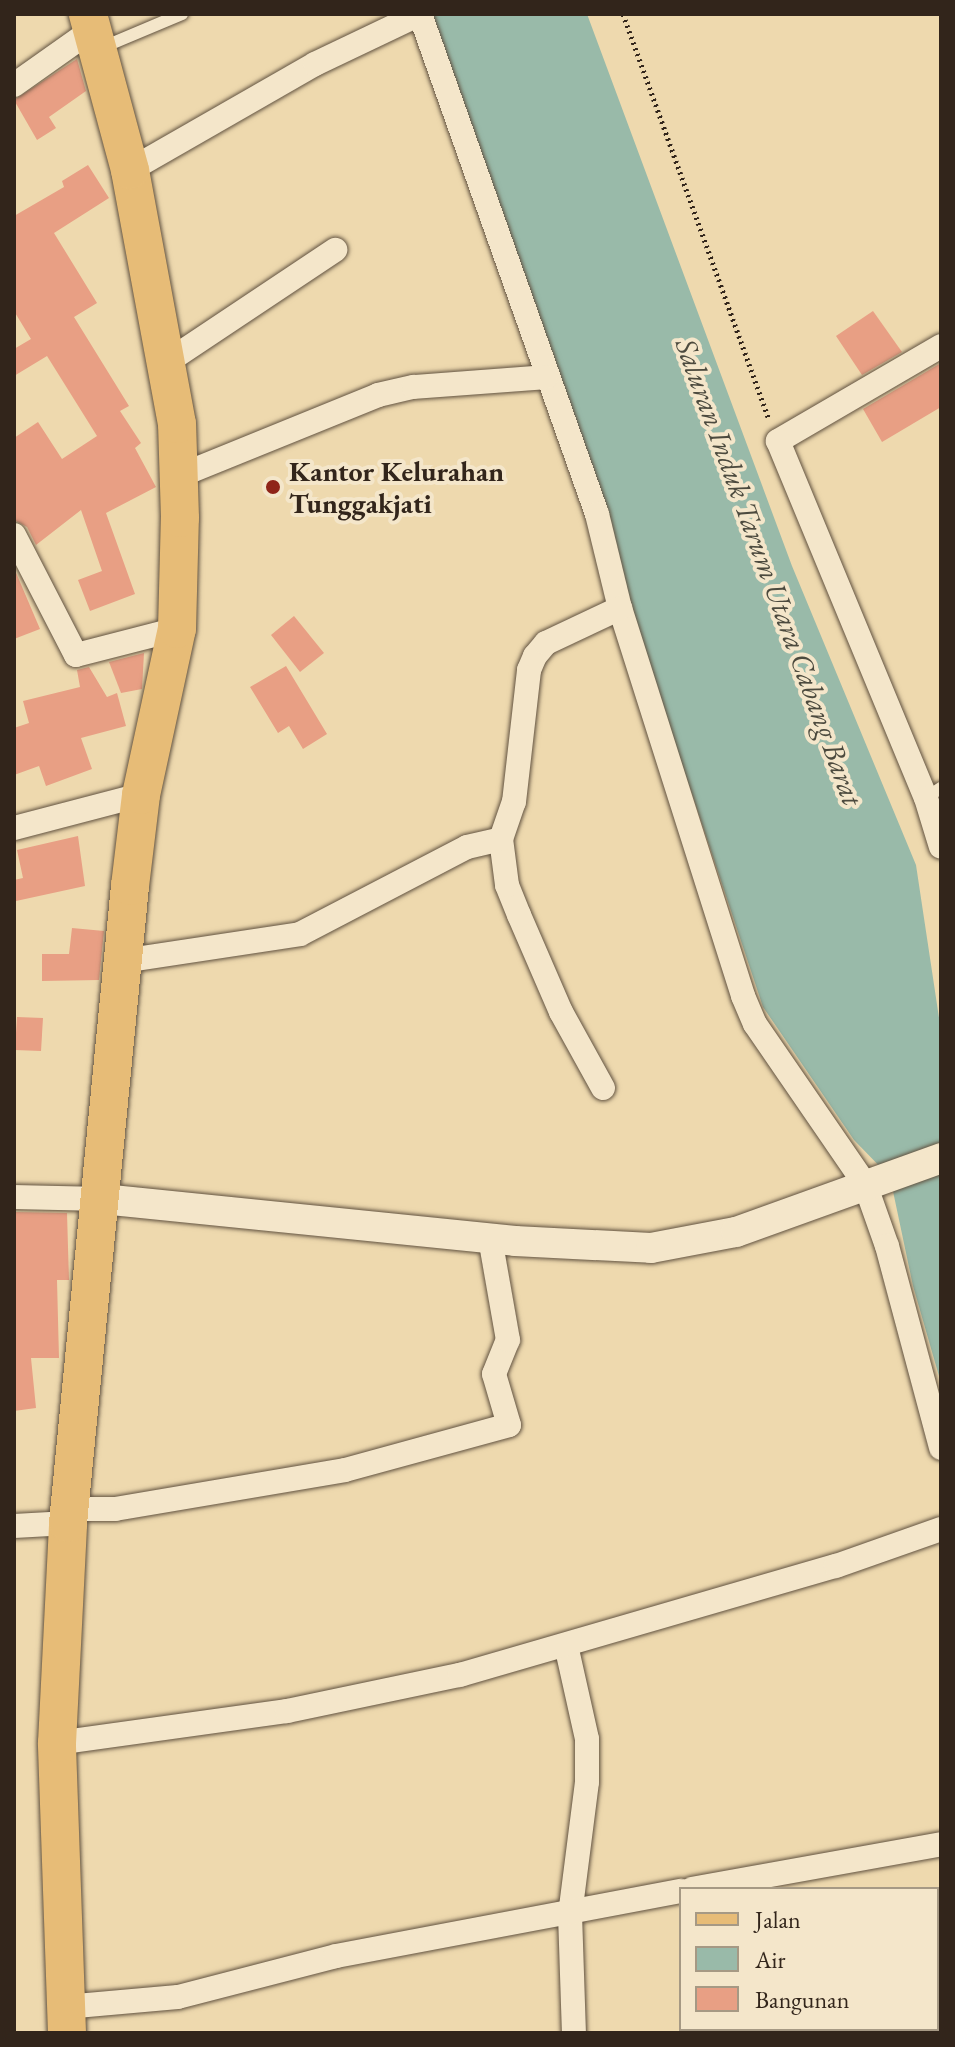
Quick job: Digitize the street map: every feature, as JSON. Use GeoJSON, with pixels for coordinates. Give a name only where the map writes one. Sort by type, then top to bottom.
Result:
{"type":"FeatureCollection","features":[{"type":"Feature","properties":{"kind":"main road"},"geometry":{"type":"LineString","coordinates":[[66,2020],[57,1743],[69,1516],[102,1199],[122,961],[141,795],[177,629],[177,424],[130,170],[93,31]]}},
{"type":"Feature","properties":{"kind":"street"},"geometry":{"type":"LineString","coordinates":[[130,170],[315,64],[420,14],[597,514],[620,608],[743,996],[755,1024],[877,1181],[887,1246],[941,1448]]}},
{"type":"Feature","properties":{"kind":"street"},"geometry":{"type":"LineString","coordinates":[[14,85],[93,31]]}},
{"type":"Feature","properties":{"kind":"street"},"geometry":{"type":"LineString","coordinates":[[164,364],[335,250]]}},
{"type":"Feature","properties":{"kind":"street"},"geometry":{"type":"LineString","coordinates":[[941,346],[778,441],[934,793],[941,847]]}},
{"type":"Feature","properties":{"kind":"street"},"geometry":{"type":"LineString","coordinates":[[179,476],[378,395],[414,387],[546,377]]}},
{"type":"Feature","properties":{"kind":"street"},"geometry":{"type":"LineString","coordinates":[[14,535],[76,655],[177,629]]}},
{"type":"Feature","properties":{"kind":"street"},"geometry":{"type":"LineString","coordinates":[[603,1088],[561,1012],[519,915],[507,885],[501,839],[522,757],[526,694],[535,656],[546,643],[620,608]]}},
{"type":"Feature","properties":{"kind":"street"},"geometry":{"type":"LineString","coordinates":[[14,828],[141,795]]}},
{"type":"Feature","properties":{"kind":"street"},"geometry":{"type":"LineString","coordinates":[[122,961],[300,934],[467,847],[501,839]]}},
{"type":"Feature","properties":{"kind":"street"},"geometry":{"type":"LineString","coordinates":[[14,1197],[102,1199],[490,1238],[651,1248],[692,1243],[736,1232],[941,1158]]}},
{"type":"Feature","properties":{"kind":"street"},"geometry":{"type":"LineString","coordinates":[[14,1526],[345,1470],[509,1425],[494,1374],[508,1340],[490,1238]]}},
{"type":"Feature","properties":{"kind":"street"},"geometry":{"type":"LineString","coordinates":[[57,1743],[287,1711],[460,1675],[836,1566],[941,1529]]}},
{"type":"Feature","properties":{"kind":"street"},"geometry":{"type":"LineString","coordinates":[[566,1645],[587,1753],[570,1914],[574,2033]]}},
{"type":"Feature","properties":{"kind":"street"},"geometry":{"type":"LineString","coordinates":[[705,1887],[941,1844]]}},
{"type":"Feature","properties":{"kind":"street"},"geometry":{"type":"LineString","coordinates":[[66,2020],[178,1997],[336,1956],[679,1891]]}},
{"type":"Feature","properties":{"kind":"lane"},"geometry":{"type":"LineString","coordinates":[[93,31],[182,14]]}},
{"type":"Feature","properties":{"kind":"path"},"geometry":{"type":"LineString","coordinates":[[623,14],[778,441]]}},
{"type":"Feature","properties":{"kind":"water","name":"Saluran Induk Tarum Utara Cabang Barat"},"geometry":{"type":"Polygon","coordinates":[[[432,14],[587,14],[792,566],[916,865],[941,1031],[941,1383],[913,1286],[890,1177],[854,1140],[763,1007],[432,14]]]}},
{"type":"Feature","properties":{"kind":"building"},"geometry":{"type":"Polygon","coordinates":[[[77,59],[86,91],[49,117],[56,128],[37,140],[14,100],[77,59]]]}},
{"type":"Feature","properties":{"kind":"building"},"geometry":{"type":"Polygon","coordinates":[[[88,165],[109,198],[54,233],[97,303],[74,317],[129,406],[120,411],[141,443],[135,448],[156,487],[106,513],[135,594],[90,611],[78,580],[102,571],[81,510],[36,545],[27,527],[14,520],[14,438],[38,422],[62,459],[97,436],[47,356],[14,376],[14,349],[31,339],[14,311],[14,216],[64,187],[62,181],[88,165]]]}},
{"type":"Feature","properties":{"kind":"building"},"geometry":{"type":"Polygon","coordinates":[[[873,311],[902,352],[862,375],[836,336],[873,311]]]}},
{"type":"Feature","properties":{"kind":"building"},"geometry":{"type":"Polygon","coordinates":[[[941,363],[941,407],[882,442],[863,409],[941,363]]]}},
{"type":"Feature","properties":{"kind":"building"},"geometry":{"type":"Polygon","coordinates":[[[14,568],[40,629],[14,639],[14,568]]]}},
{"type":"Feature","properties":{"kind":"building"},"geometry":{"type":"Polygon","coordinates":[[[294,616],[324,653],[300,672],[271,635],[294,616]]]}},
{"type":"Feature","properties":{"kind":"building"},"geometry":{"type":"Polygon","coordinates":[[[144,653],[142,689],[121,693],[109,662],[144,653]]]}},
{"type":"Feature","properties":{"kind":"building"},"geometry":{"type":"Polygon","coordinates":[[[286,666],[327,734],[303,749],[289,726],[278,733],[250,687],[286,666]]]}},
{"type":"Feature","properties":{"kind":"building"},"geometry":{"type":"Polygon","coordinates":[[[89,667],[107,697],[117,693],[126,726],[81,738],[92,769],[46,786],[39,766],[14,775],[14,728],[29,723],[23,701],[80,687],[77,670],[89,667]]]}},
{"type":"Feature","properties":{"kind":"building"},"geometry":{"type":"Polygon","coordinates":[[[78,836],[85,886],[16,901],[14,880],[23,878],[17,850],[78,836]]]}},
{"type":"Feature","properties":{"kind":"building"},"geometry":{"type":"Polygon","coordinates":[[[72,928],[104,931],[99,980],[42,981],[42,954],[69,954],[72,928]]]}},
{"type":"Feature","properties":{"kind":"building"},"geometry":{"type":"Polygon","coordinates":[[[17,1017],[43,1018],[41,1051],[15,1050],[17,1017]]]}},
{"type":"Feature","properties":{"kind":"building"},"geometry":{"type":"Polygon","coordinates":[[[14,1212],[67,1213],[69,1280],[57,1280],[59,1358],[31,1358],[36,1408],[14,1411],[14,1212]]]}},
{"type":"Feature","properties":{"kind":"place","name":"Kantor Kelurahan Tunggakjati"},"geometry":{"type":"Point","coordinates":[273,487]}}]}
